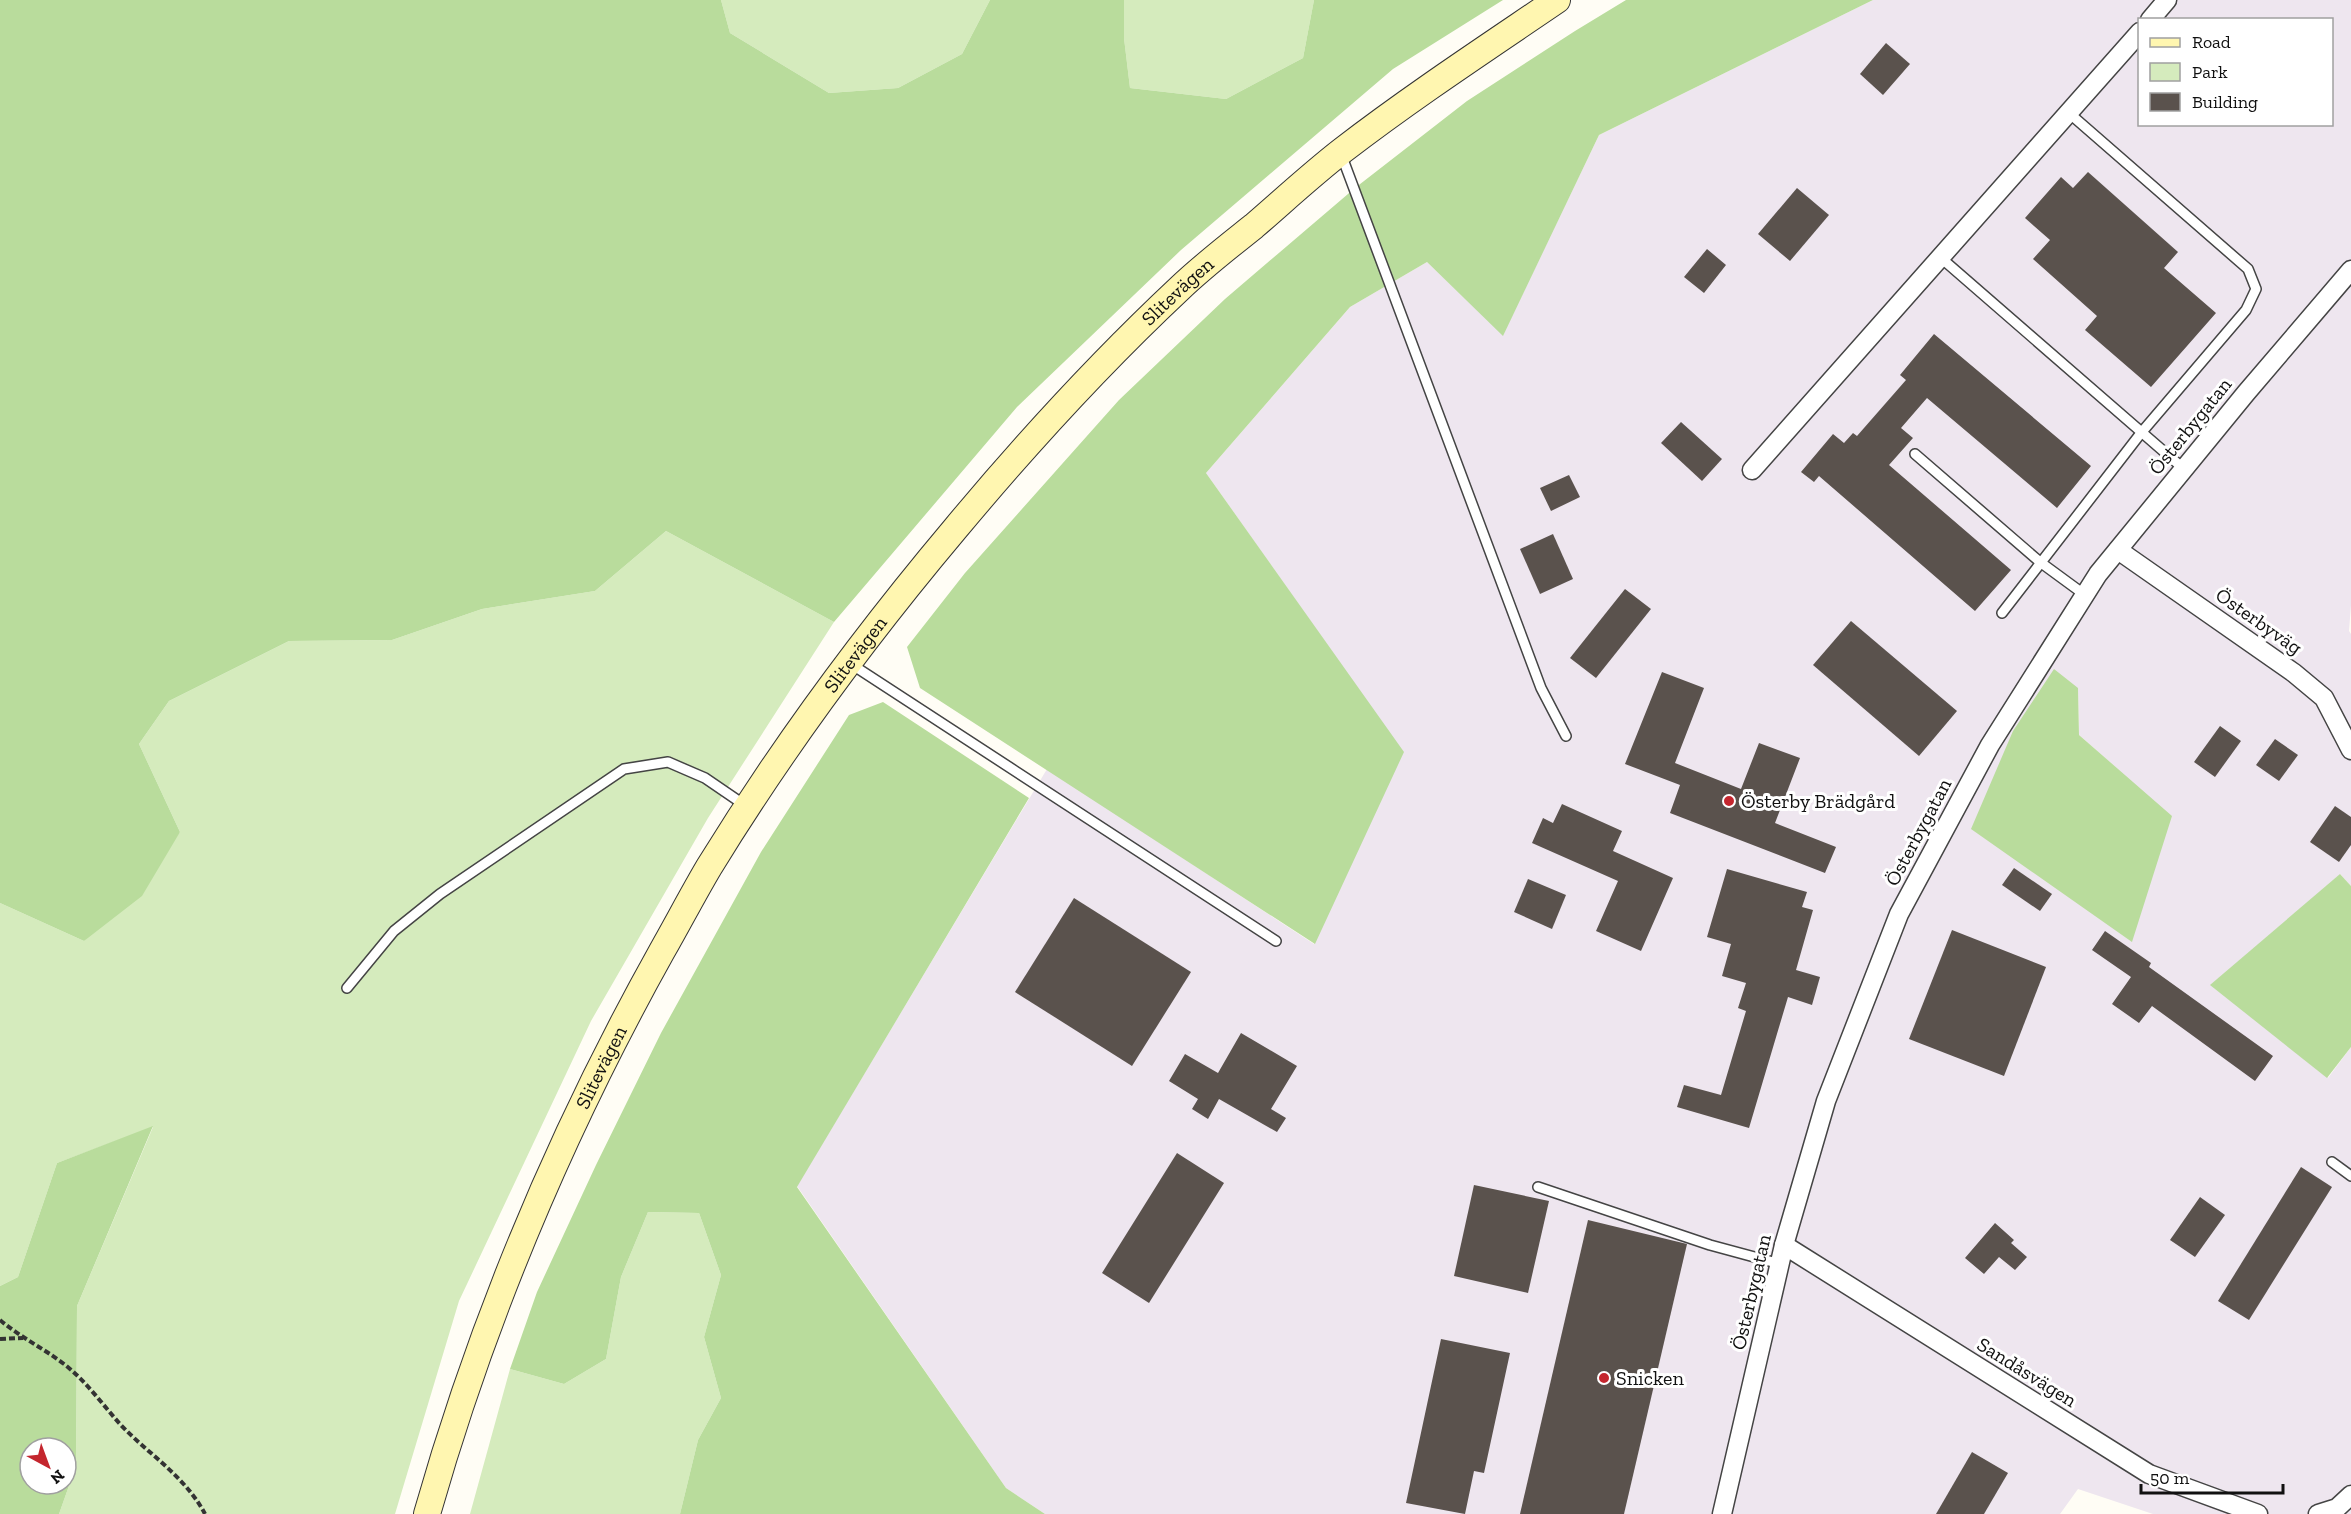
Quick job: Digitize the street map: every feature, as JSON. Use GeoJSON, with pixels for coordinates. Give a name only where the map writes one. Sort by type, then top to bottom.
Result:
{"type":"FeatureCollection","features":[{"type":"Feature","properties":{"kind":"main road","name":"Slitevägen"},"geometry":{"type":"LineString","coordinates":[[427,1514],[479,1349],[508,1271],[561,1148],[638,994],[708,869],[748,807],[898,597],[1008,465],[1097,370],[1182,286],[1341,152],[1443,77],[1557,0]]}},
{"type":"Feature","properties":{"kind":"street"},"geometry":{"type":"LineString","coordinates":[[2152,18],[2167,0]]}},
{"type":"Feature","properties":{"kind":"street"},"geometry":{"type":"LineString","coordinates":[[1752,470],[2138,33]]}},
{"type":"Feature","properties":{"kind":"street","name":"Österbygatan"},"geometry":{"type":"LineString","coordinates":[[1722,1514],[1784,1245],[1826,1101],[1899,914],[1990,746],[2085,595],[2118,550],[2351,270]]}},
{"type":"Feature","properties":{"kind":"street","name":"Österbyväg"},"geometry":{"type":"LineString","coordinates":[[2118,550],[2294,673],[2324,698],[2351,750]]}},
{"type":"Feature","properties":{"kind":"street","name":"Sandåsvägen"},"geometry":{"type":"LineString","coordinates":[[1784,1245],[2150,1474],[2258,1514]]}},
{"type":"Feature","properties":{"kind":"street"},"geometry":{"type":"LineString","coordinates":[[2318,1514],[2337,1508],[2351,1495]]}},
{"type":"Feature","properties":{"kind":"lane"},"geometry":{"type":"LineString","coordinates":[[2001,613],[2141,433],[2246,310],[2256,289],[2248,269],[2069,113]]}},
{"type":"Feature","properties":{"kind":"lane"},"geometry":{"type":"LineString","coordinates":[[1341,152],[1541,688],[1566,736]]}},
{"type":"Feature","properties":{"kind":"lane"},"geometry":{"type":"LineString","coordinates":[[1940,257],[2184,470]]}},
{"type":"Feature","properties":{"kind":"lane"},"geometry":{"type":"LineString","coordinates":[[1915,454],[2040,562],[2085,595]]}},
{"type":"Feature","properties":{"kind":"lane"},"geometry":{"type":"LineString","coordinates":[[849,663],[1276,941]]}},
{"type":"Feature","properties":{"kind":"lane"},"geometry":{"type":"LineString","coordinates":[[347,988],[394,931],[440,894],[624,769],[668,762],[705,778],[748,807]]}},
{"type":"Feature","properties":{"kind":"lane"},"geometry":{"type":"LineString","coordinates":[[2332,1162],[2351,1176]]}},
{"type":"Feature","properties":{"kind":"lane"},"geometry":{"type":"LineString","coordinates":[[1538,1187],[1710,1245],[1780,1264]]}},
{"type":"Feature","properties":{"kind":"path"},"geometry":{"type":"LineString","coordinates":[[0,1320],[52,1355],[82,1380],[121,1425],[160,1459],[188,1489],[205,1514]]}},
{"type":"Feature","properties":{"kind":"path"},"geometry":{"type":"LineString","coordinates":[[0,1339],[24,1338]]}},
{"type":"Feature","properties":{"kind":"shaded area"},"geometry":{"type":"Polygon","coordinates":[[[1873,0],[2351,0],[2351,605],[2349,631],[2351,634],[2351,886],[2340,874],[2328,1078],[2351,1047],[2351,1514],[2153,1514],[2078,1489],[2060,1514],[1045,1514],[1006,1488],[797,1186],[1047,769],[1314,944],[1403,752],[1206,473],[1350,307],[1427,262],[1503,335],[1599,135],[1873,0]],[[2078,688],[2013,731],[2121,772],[2079,735],[2078,688]]]}},
{"type":"Feature","properties":{"kind":"green space"},"geometry":{"type":"Polygon","coordinates":[[[0,0],[721,0],[730,33],[829,93],[898,88],[962,54],[990,0],[1124,0],[1124,38],[1130,88],[1226,99],[1303,58],[1314,0],[1503,0],[1393,69],[1181,250],[1017,407],[834,622],[666,531],[595,591],[482,609],[392,640],[289,641],[169,701],[139,744],[180,832],[142,896],[84,941],[0,903],[0,0]]]}},
{"type":"Feature","properties":{"kind":"green space"},"geometry":{"type":"Polygon","coordinates":[[[721,0],[990,0],[962,54],[898,88],[829,93],[730,33],[721,0]]]}},
{"type":"Feature","properties":{"kind":"green space"},"geometry":{"type":"Polygon","coordinates":[[[1124,0],[1314,0],[1303,58],[1226,99],[1130,88],[1124,38],[1124,0]]]}},
{"type":"Feature","properties":{"kind":"green space"},"geometry":{"type":"Polygon","coordinates":[[[1626,0],[1873,0],[1599,135],[1503,336],[1427,262],[1350,307],[1206,473],[1404,752],[1315,944],[920,688],[907,647],[965,573],[1119,400],[1225,299],[1355,188],[1467,101],[1626,0]]]}},
{"type":"Feature","properties":{"kind":"green space"},"geometry":{"type":"Polygon","coordinates":[[[666,531],[834,622],[708,818],[591,1021],[459,1301],[395,1514],[59,1514],[65,1496],[78,1496],[77,1306],[153,1127],[57,1163],[18,1277],[0,1286],[0,903],[84,941],[180,832],[139,744],[169,701],[289,641],[392,640],[482,609],[595,591],[666,531]]]}},
{"type":"Feature","properties":{"kind":"green space"},"geometry":{"type":"Polygon","coordinates":[[[2054,669],[2078,688],[2079,735],[2172,816],[2132,942],[1971,829],[2013,731],[2054,669]]]}},
{"type":"Feature","properties":{"kind":"green space"},"geometry":{"type":"Polygon","coordinates":[[[883,702],[1029,798],[797,1187],[1006,1488],[1045,1514],[680,1514],[698,1440],[721,1398],[704,1337],[721,1275],[699,1213],[648,1212],[621,1277],[606,1359],[564,1384],[510,1369],[537,1292],[596,1165],[661,1033],[761,852],[849,715],[883,702]]]}},
{"type":"Feature","properties":{"kind":"green space"},"geometry":{"type":"Polygon","coordinates":[[[2340,874],[2351,886],[2351,1047],[2327,1078],[2210,985],[2340,874]]]}},
{"type":"Feature","properties":{"kind":"green space"},"geometry":{"type":"Polygon","coordinates":[[[153,1126],[77,1306],[76,1436],[18,1436],[18,1496],[65,1496],[59,1514],[0,1514],[0,1286],[18,1277],[57,1163],[153,1126]]]}},
{"type":"Feature","properties":{"kind":"green space"},"geometry":{"type":"Polygon","coordinates":[[[648,1212],[699,1213],[721,1275],[704,1337],[721,1398],[698,1440],[680,1514],[470,1514],[510,1369],[564,1384],[606,1359],[621,1277],[648,1212]]]}},
{"type":"Feature","properties":{"kind":"building"},"geometry":{"type":"Polygon","coordinates":[[[1886,43],[1910,64],[1883,95],[1860,74],[1886,43]]]}},
{"type":"Feature","properties":{"kind":"building"},"geometry":{"type":"Polygon","coordinates":[[[2088,172],[2178,252],[2164,268],[2216,313],[2151,387],[2085,330],[2097,316],[2033,259],[2050,240],[2025,218],[2061,177],[2073,188],[2088,172]]]}},
{"type":"Feature","properties":{"kind":"building"},"geometry":{"type":"Polygon","coordinates":[[[1797,188],[1829,215],[1790,261],[1758,234],[1797,188]]]}},
{"type":"Feature","properties":{"kind":"building"},"geometry":{"type":"Polygon","coordinates":[[[1707,249],[1726,265],[1704,293],[1684,277],[1707,249]]]}},
{"type":"Feature","properties":{"kind":"building"},"geometry":{"type":"Polygon","coordinates":[[[1934,334],[2091,466],[2057,508],[1927,398],[1901,428],[1913,438],[1889,465],[2011,570],[1975,611],[1819,476],[1814,482],[1801,472],[1833,434],[1844,443],[1853,433],[1857,436],[1906,380],[1900,375],[1934,334]]]}},
{"type":"Feature","properties":{"kind":"building"},"geometry":{"type":"Polygon","coordinates":[[[1681,422],[1722,459],[1702,481],[1661,443],[1681,422]]]}},
{"type":"Feature","properties":{"kind":"building"},"geometry":{"type":"Polygon","coordinates":[[[1569,475],[1580,497],[1551,511],[1540,488],[1569,475]]]}},
{"type":"Feature","properties":{"kind":"building"},"geometry":{"type":"Polygon","coordinates":[[[1553,534],[1573,579],[1540,594],[1520,549],[1553,534]]]}},
{"type":"Feature","properties":{"kind":"building"},"geometry":{"type":"Polygon","coordinates":[[[1625,589],[1651,609],[1596,678],[1570,658],[1625,589]]]}},
{"type":"Feature","properties":{"kind":"building"},"geometry":{"type":"Polygon","coordinates":[[[1851,621],[1957,711],[1919,756],[1813,665],[1851,621]]]}},
{"type":"Feature","properties":{"kind":"building","name":"Österby Brädgård"},"geometry":{"type":"Polygon","coordinates":[[[1662,672],[1704,688],[1675,763],[1741,789],[1759,743],[1800,758],[1775,823],[1836,847],[1825,873],[1670,813],[1680,785],[1625,764],[1662,672]]]}},
{"type":"Feature","properties":{"kind":"building"},"geometry":{"type":"Polygon","coordinates":[[[2220,726],[2241,741],[2215,777],[2194,762],[2220,726]]]}},
{"type":"Feature","properties":{"kind":"building"},"geometry":{"type":"Polygon","coordinates":[[[2275,739],[2298,755],[2279,781],[2256,765],[2275,739]]]}},
{"type":"Feature","properties":{"kind":"building"},"geometry":{"type":"Polygon","coordinates":[[[1562,804],[1622,831],[1613,851],[1673,878],[1641,951],[1596,931],[1618,881],[1532,843],[1543,818],[1553,823],[1562,804]]]}},
{"type":"Feature","properties":{"kind":"building"},"geometry":{"type":"Polygon","coordinates":[[[2335,806],[2351,817],[2351,845],[2339,862],[2310,842],[2335,806]]]}},
{"type":"Feature","properties":{"kind":"building"},"geometry":{"type":"Polygon","coordinates":[[[2014,868],[2052,894],[2040,911],[2002,885],[2014,868]]]}},
{"type":"Feature","properties":{"kind":"building"},"geometry":{"type":"Polygon","coordinates":[[[1727,869],[1807,892],[1802,907],[1813,910],[1796,970],[1820,977],[1812,1005],[1788,997],[1749,1128],[1677,1107],[1684,1085],[1721,1095],[1746,1011],[1738,1008],[1746,983],[1722,976],[1731,944],[1707,937],[1727,869]]]}},
{"type":"Feature","properties":{"kind":"building"},"geometry":{"type":"Polygon","coordinates":[[[1528,879],[1566,895],[1552,929],[1514,912],[1528,879]]]}},
{"type":"Feature","properties":{"kind":"building"},"geometry":{"type":"Polygon","coordinates":[[[1074,898],[1191,972],[1132,1066],[1015,992],[1074,898]]]}},
{"type":"Feature","properties":{"kind":"building"},"geometry":{"type":"Polygon","coordinates":[[[1952,930],[2046,967],[2004,1076],[1909,1039],[1952,930]]]}},
{"type":"Feature","properties":{"kind":"building"},"geometry":{"type":"Polygon","coordinates":[[[2105,931],[2151,963],[2149,967],[2273,1056],[2255,1081],[2152,1006],[2139,1023],[2112,1004],[2131,977],[2092,950],[2105,931]]]}},
{"type":"Feature","properties":{"kind":"building"},"geometry":{"type":"Polygon","coordinates":[[[1241,1033],[1297,1066],[1271,1109],[1286,1118],[1277,1132],[1219,1099],[1208,1119],[1192,1109],[1198,1099],[1169,1081],[1185,1054],[1218,1073],[1241,1033]]]}},
{"type":"Feature","properties":{"kind":"building"},"geometry":{"type":"Polygon","coordinates":[[[1177,1153],[1224,1183],[1149,1303],[1102,1273],[1177,1153]]]}},
{"type":"Feature","properties":{"kind":"building"},"geometry":{"type":"Polygon","coordinates":[[[2301,1167],[2332,1187],[2249,1320],[2218,1301],[2301,1167]]]}},
{"type":"Feature","properties":{"kind":"building"},"geometry":{"type":"Polygon","coordinates":[[[1474,1185],[1549,1201],[1528,1293],[1454,1276],[1474,1185]]]}},
{"type":"Feature","properties":{"kind":"building"},"geometry":{"type":"Polygon","coordinates":[[[2200,1197],[2225,1215],[2195,1257],[2170,1240],[2200,1197]]]}},
{"type":"Feature","properties":{"kind":"building","name":"Snicken"},"geometry":{"type":"Polygon","coordinates":[[[1588,1220],[1687,1244],[1624,1514],[1520,1514],[1588,1220]]]}},
{"type":"Feature","properties":{"kind":"building"},"geometry":{"type":"Polygon","coordinates":[[[1995,1223],[2014,1240],[2011,1243],[2027,1257],[2015,1270],[1999,1257],[1984,1274],[1965,1258],[1995,1223]]]}},
{"type":"Feature","properties":{"kind":"building"},"geometry":{"type":"Polygon","coordinates":[[[1441,1339],[1510,1353],[1484,1473],[1474,1471],[1465,1514],[1406,1503],[1441,1339]]]}},
{"type":"Feature","properties":{"kind":"building"},"geometry":{"type":"Polygon","coordinates":[[[1972,1452],[2008,1473],[1984,1514],[1936,1514],[1972,1452]]]}},
{"type":"Feature","properties":{"kind":"place","name":"Österby Brädgård"},"geometry":{"type":"Point","coordinates":[1729,801]}},
{"type":"Feature","properties":{"kind":"place","name":"Snicken"},"geometry":{"type":"Point","coordinates":[1604,1378]}}]}
